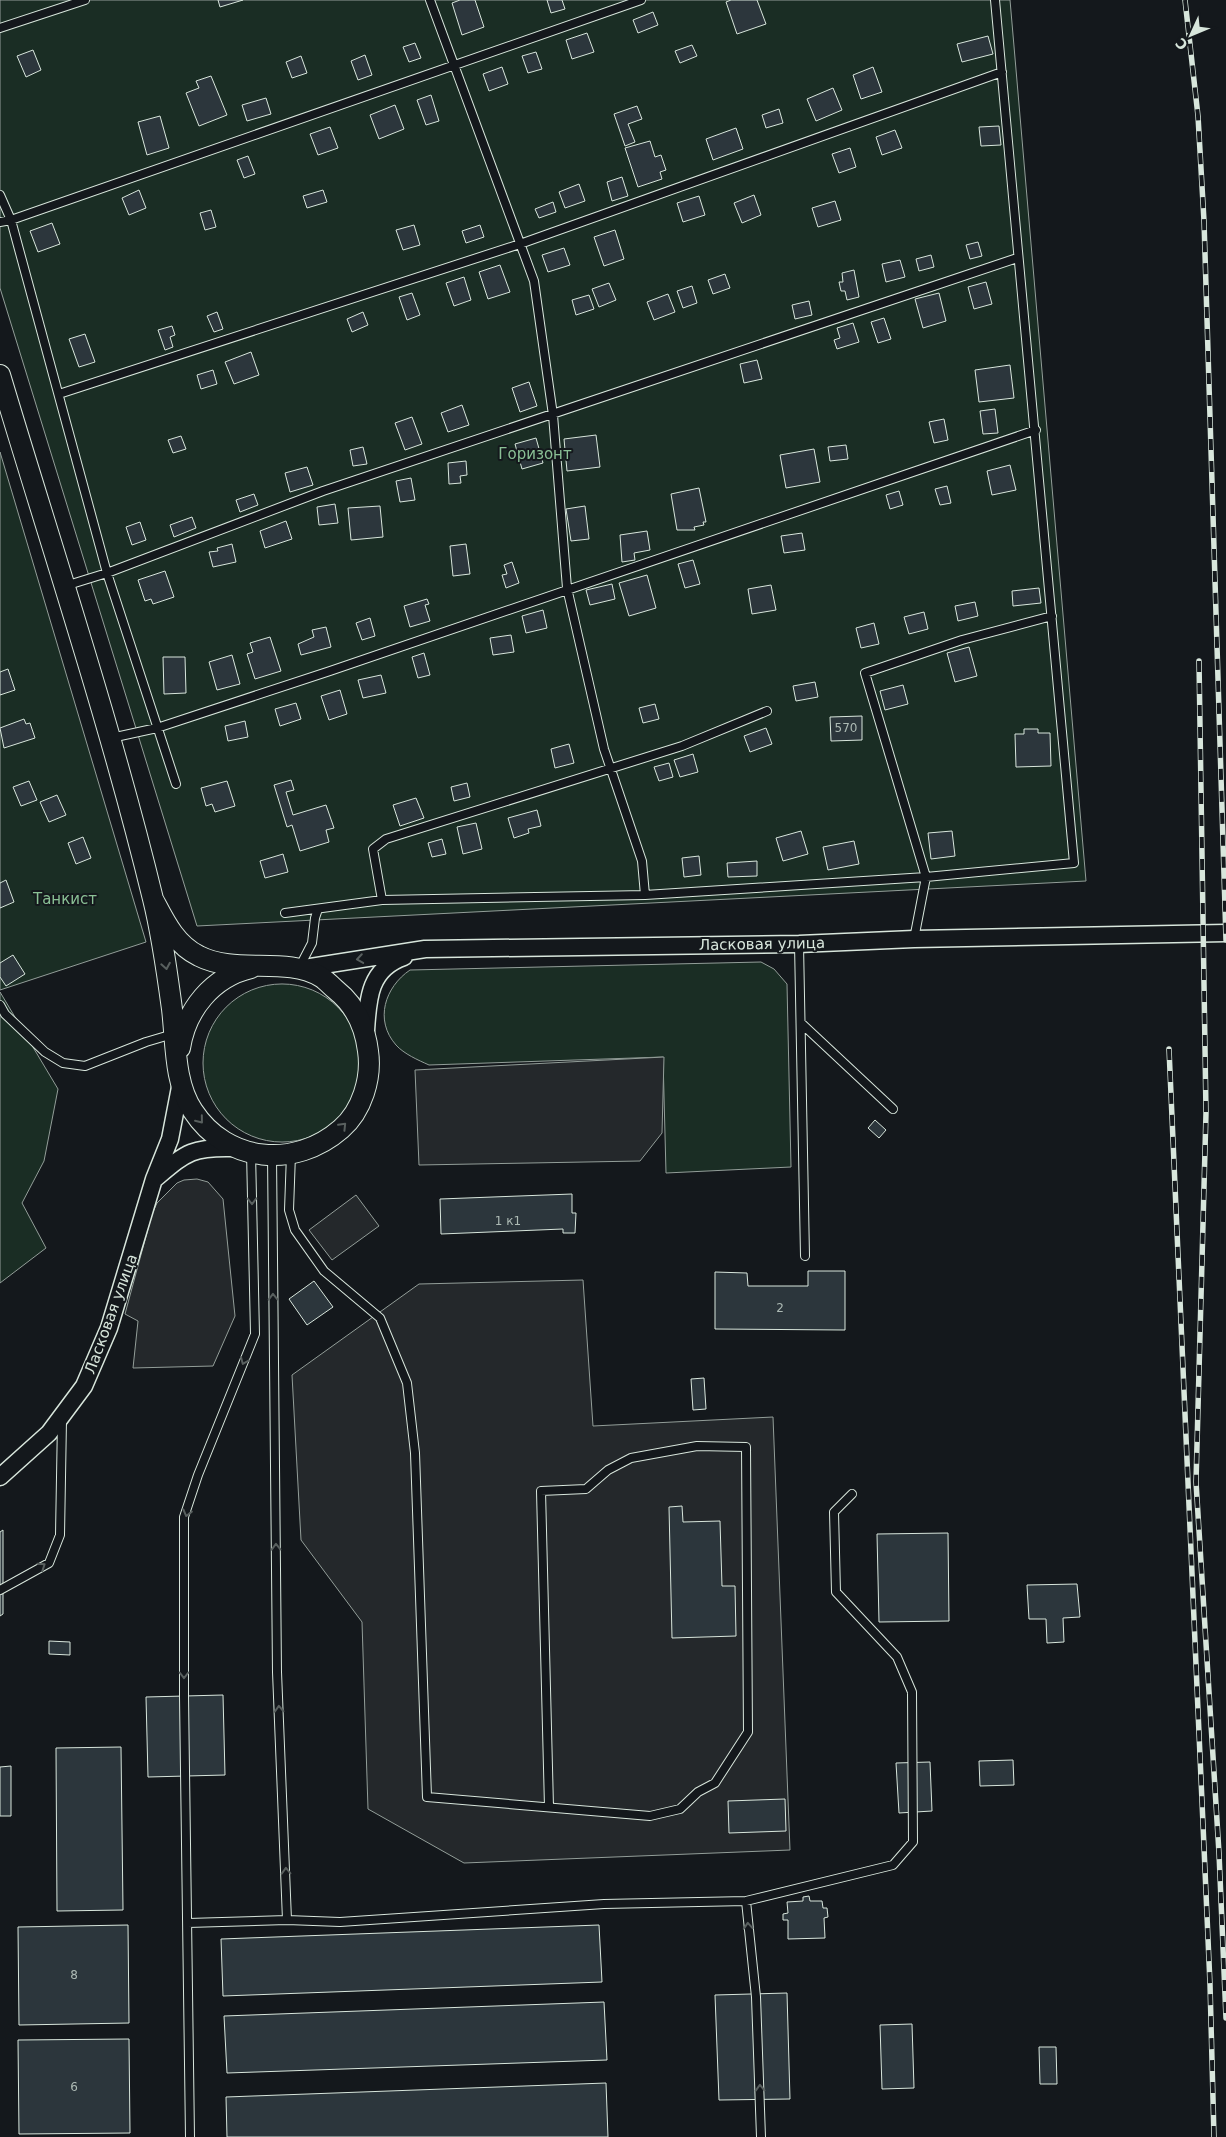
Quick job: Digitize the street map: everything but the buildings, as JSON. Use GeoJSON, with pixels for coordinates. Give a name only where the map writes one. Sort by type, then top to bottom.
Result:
{"type":"FeatureCollection","features":[{"type":"Feature","properties":{"kind":"street"},"geometry":{"type":"LineString","coordinates":[[0,375],[109,738],[154,901],[168,978],[180,1082],[191,1109],[209,1132],[242,1150]]}},
{"type":"Feature","properties":{"kind":"street"},"geometry":{"type":"LineString","coordinates":[[154,901],[171,932],[200,957],[233,966],[298,969],[320,976],[348,999],[366,1031]]}},
{"type":"Feature","properties":{"kind":"street","name":"Ласковая улица"},"geometry":{"type":"LineString","coordinates":[[298,969],[425,949],[799,944],[914,939],[1226,933]]}},
{"type":"Feature","properties":{"kind":"street"},"geometry":{"type":"LineString","coordinates":[[154,1179],[182,1156],[204,1147],[282,1154],[316,1147],[344,1127],[362,1099],[370,1065],[366,1031],[368,995],[379,974],[392,961],[425,949]]}},
{"type":"Feature","properties":{"kind":"street"},"geometry":{"type":"LineString","coordinates":[[178,1060],[182,1031],[195,1006],[215,985],[240,971],[258,967]]}},
{"type":"Feature","properties":{"kind":"street","name":"Ласковая улица"},"geometry":{"type":"LineString","coordinates":[[0,1477],[49,1432],[84,1386],[109,1328],[154,1179],[170,1139],[180,1082]]}},
{"type":"Feature","properties":{"kind":"lane"},"geometry":{"type":"LineString","coordinates":[[0,28],[85,0]]}},
{"type":"Feature","properties":{"kind":"lane"},"geometry":{"type":"LineString","coordinates":[[430,0],[534,281],[553,415],[567,588],[604,749],[642,861],[645,895]]}},
{"type":"Feature","properties":{"kind":"lane"},"geometry":{"type":"LineString","coordinates":[[0,222],[11,220],[641,0]]}},
{"type":"Feature","properties":{"kind":"lane"},"geometry":{"type":"LineString","coordinates":[[285,913],[382,900],[645,895],[926,877],[1074,863],[1036,430],[1017,258],[995,0]]}},
{"type":"Feature","properties":{"kind":"lane"},"geometry":{"type":"LineString","coordinates":[[59,394],[520,244],[1002,72]]}},
{"type":"Feature","properties":{"kind":"lane"},"geometry":{"type":"LineString","coordinates":[[0,195],[11,220],[107,572],[176,784]]}},
{"type":"Feature","properties":{"kind":"lane"},"geometry":{"type":"LineString","coordinates":[[63,586],[107,572],[323,491],[1017,258]]}},
{"type":"Feature","properties":{"kind":"lane"},"geometry":{"type":"LineString","coordinates":[[109,738],[157,728],[330,671],[567,588],[1036,430]]}},
{"type":"Feature","properties":{"kind":"lane"},"geometry":{"type":"LineString","coordinates":[[914,939],[926,877],[865,673],[962,640],[1052,616]]}},
{"type":"Feature","properties":{"kind":"lane"},"geometry":{"type":"LineString","coordinates":[[382,900],[373,849],[386,839],[682,746],[767,711]]}},
{"type":"Feature","properties":{"kind":"lane"},"geometry":{"type":"LineString","coordinates":[[298,969],[312,943],[318,909]]}},
{"type":"Feature","properties":{"kind":"lane"},"geometry":{"type":"LineString","coordinates":[[799,944],[805,1256]]}},
{"type":"Feature","properties":{"kind":"lane"},"geometry":{"type":"LineString","coordinates":[[0,1005],[5,1014],[45,1052],[63,1063],[85,1066],[146,1042],[175,1034]]}},
{"type":"Feature","properties":{"kind":"lane"},"geometry":{"type":"LineString","coordinates":[[801,1023],[893,1109]]}},
{"type":"Feature","properties":{"kind":"lane"},"geometry":{"type":"LineString","coordinates":[[190,2137],[184,1697],[184,1517],[198,1475],[255,1334],[242,1150]]}},
{"type":"Feature","properties":{"kind":"lane"},"geometry":{"type":"LineString","coordinates":[[282,1154],[289,1210],[295,1230],[324,1271],[380,1318],[407,1383],[415,1453],[427,1797],[650,1816],[680,1808],[698,1792],[715,1783],[748,1732],[746,1447],[697,1446],[631,1458],[608,1470],[586,1489],[541,1491],[549,1807]]}},
{"type":"Feature","properties":{"kind":"lane"},"geometry":{"type":"LineString","coordinates":[[282,1154],[277,1672],[287,1920]]}},
{"type":"Feature","properties":{"kind":"lane"},"geometry":{"type":"LineString","coordinates":[[0,1590],[49,1562],[60,1535],[62,1414]]}},
{"type":"Feature","properties":{"kind":"lane"},"geometry":{"type":"LineString","coordinates":[[188,1923],[287,1920],[340,1922],[604,1904],[746,1902],[893,1865],[913,1842],[912,1692],[897,1657],[836,1592],[834,1512],[852,1494]]}},
{"type":"Feature","properties":{"kind":"lane"},"geometry":{"type":"LineString","coordinates":[[746,1902],[756,1997],[761,2137]]}},
{"type":"Feature","properties":{"kind":"green space","name":"Горизонт"},"geometry":{"type":"Polygon","coordinates":[[[0,0],[1010,0],[1086,881],[197,926],[0,288],[0,0]]]}},
{"type":"Feature","properties":{"kind":"green space","name":"Танкист"},"geometry":{"type":"Polygon","coordinates":[[[0,452],[146,942],[0,990],[0,452]]]}},
{"type":"Feature","properties":{"kind":"green space"},"geometry":{"type":"Polygon","coordinates":[[[761,962],[774,969],[787,984],[791,1167],[666,1173],[663,1057],[429,1065],[399,1048],[389,1035],[385,1025],[385,1004],[389,995],[394,985],[410,970],[761,962]]]}},
{"type":"Feature","properties":{"kind":"green space"},"geometry":{"type":"Polygon","coordinates":[[[282,984],[312,990],[338,1007],[355,1033],[361,1063],[355,1093],[338,1119],[312,1136],[282,1142],[252,1136],[226,1119],[209,1093],[203,1063],[209,1033],[226,1007],[252,990],[282,984]]]}},
{"type":"Feature","properties":{"kind":"green space"},"geometry":{"type":"Polygon","coordinates":[[[0,992],[58,1089],[44,1161],[22,1203],[46,1248],[0,1283],[0,992]]]}},
{"type":"Feature","properties":{"kind":"shaded area"},"geometry":{"type":"Polygon","coordinates":[[[664,1057],[662,1133],[640,1161],[419,1165],[415,1070],[664,1057]]]}},
{"type":"Feature","properties":{"kind":"shaded area"},"geometry":{"type":"Polygon","coordinates":[[[197,1179],[208,1182],[223,1199],[235,1316],[213,1366],[133,1368],[138,1321],[125,1314],[152,1214],[157,1203],[177,1183],[184,1180],[197,1179]]]}},
{"type":"Feature","properties":{"kind":"shaded area"},"geometry":{"type":"Polygon","coordinates":[[[356,1195],[379,1226],[332,1260],[309,1230],[356,1195]]]}},
{"type":"Feature","properties":{"kind":"shaded area"},"geometry":{"type":"Polygon","coordinates":[[[583,1280],[593,1426],[773,1417],[790,1850],[464,1863],[368,1809],[362,1622],[301,1540],[292,1375],[419,1284],[583,1280]]]}},
{"type":"Feature","properties":{"kind":"railway"},"geometry":{"type":"LineString","coordinates":[[1185,0],[1198,116],[1204,221],[1226,940]]}},
{"type":"Feature","properties":{"kind":"railway"},"geometry":{"type":"LineString","coordinates":[[1199,661],[1206,1113],[1196,1482],[1219,1853],[1226,2018]]}},
{"type":"Feature","properties":{"kind":"railway"},"geometry":{"type":"LineString","coordinates":[[1169,1049],[1210,1984],[1214,2137]]}}]}
